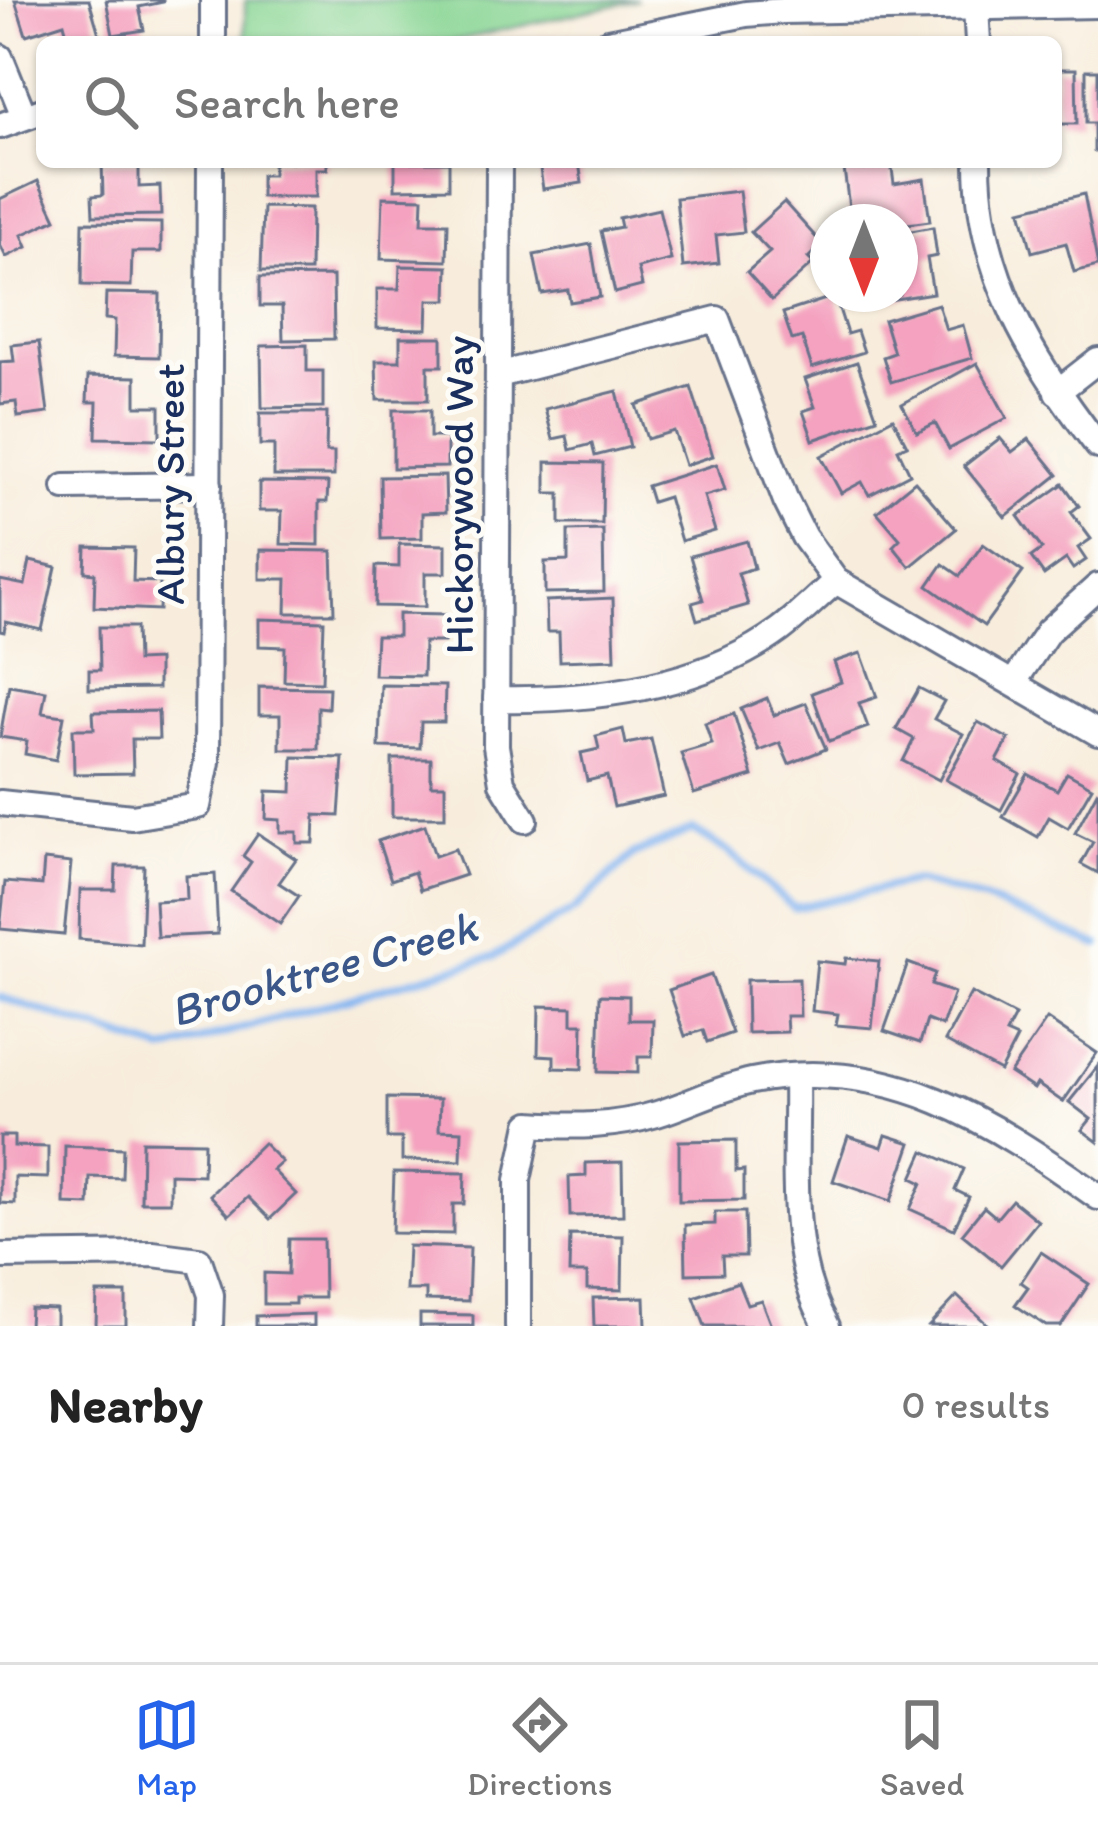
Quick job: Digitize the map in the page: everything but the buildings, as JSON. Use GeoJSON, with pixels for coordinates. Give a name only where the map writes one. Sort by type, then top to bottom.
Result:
{"type":"FeatureCollection","features":[{"type":"Feature","properties":{"kind":"street"},"geometry":{"type":"LineString","coordinates":[[213,0],[213,36]]}},
{"type":"Feature","properties":{"kind":"street"},"geometry":{"type":"LineString","coordinates":[[638,36],[746,14],[1098,5]]}},
{"type":"Feature","properties":{"kind":"street"},"geometry":{"type":"LineString","coordinates":[[976,7],[978,36]]}},
{"type":"Feature","properties":{"kind":"street"},"geometry":{"type":"LineString","coordinates":[[0,57],[22,118]]}},
{"type":"Feature","properties":{"kind":"street","name":"Albury Street"},"geometry":{"type":"LineString","coordinates":[[0,803],[132,817],[198,806],[207,762],[210,168]]}},
{"type":"Feature","properties":{"kind":"street","name":"Hickorywood Way"},"geometry":{"type":"LineString","coordinates":[[499,168],[497,765],[510,799],[525,820]]}},
{"type":"Feature","properties":{"kind":"street"},"geometry":{"type":"LineString","coordinates":[[978,168],[982,221],[997,280],[1020,335],[1098,446]]}},
{"type":"Feature","properties":{"kind":"street"},"geometry":{"type":"LineString","coordinates":[[498,375],[717,319],[785,501],[836,580],[880,610],[1098,733]]}},
{"type":"Feature","properties":{"kind":"street"},"geometry":{"type":"LineString","coordinates":[[1057,392],[1098,360]]}},
{"type":"Feature","properties":{"kind":"street"},"geometry":{"type":"LineString","coordinates":[[65,487],[208,485]]}},
{"type":"Feature","properties":{"kind":"street"},"geometry":{"type":"LineString","coordinates":[[496,699],[595,697],[671,680],[778,632],[836,580]]}},
{"type":"Feature","properties":{"kind":"street"},"geometry":{"type":"LineString","coordinates":[[1014,682],[1048,631],[1098,586]]}},
{"type":"Feature","properties":{"kind":"street"},"geometry":{"type":"LineString","coordinates":[[796,1078],[802,1265],[814,1304],[827,1326]]}},
{"type":"Feature","properties":{"kind":"street"},"geometry":{"type":"LineString","coordinates":[[518,1326],[518,1180],[530,1124],[590,1127],[624,1123],[753,1081],[848,1078],[935,1097],[1017,1139],[1098,1197]]}},
{"type":"Feature","properties":{"kind":"street"},"geometry":{"type":"LineString","coordinates":[[0,1256],[153,1254],[199,1260],[211,1294],[210,1326]]}},
{"type":"Feature","properties":{"kind":"green space"},"geometry":{"type":"Polygon","coordinates":[[[245,0],[638,0],[476,36],[245,36],[245,0]]]}},
{"type":"Feature","properties":{"kind":"waterway","name":"Brooktree Creek"},"geometry":{"type":"LineString","coordinates":[[0,997],[164,1051],[493,957],[574,910],[634,854],[693,830],[729,852],[794,908],[915,881],[986,900],[1098,945]]}}]}
